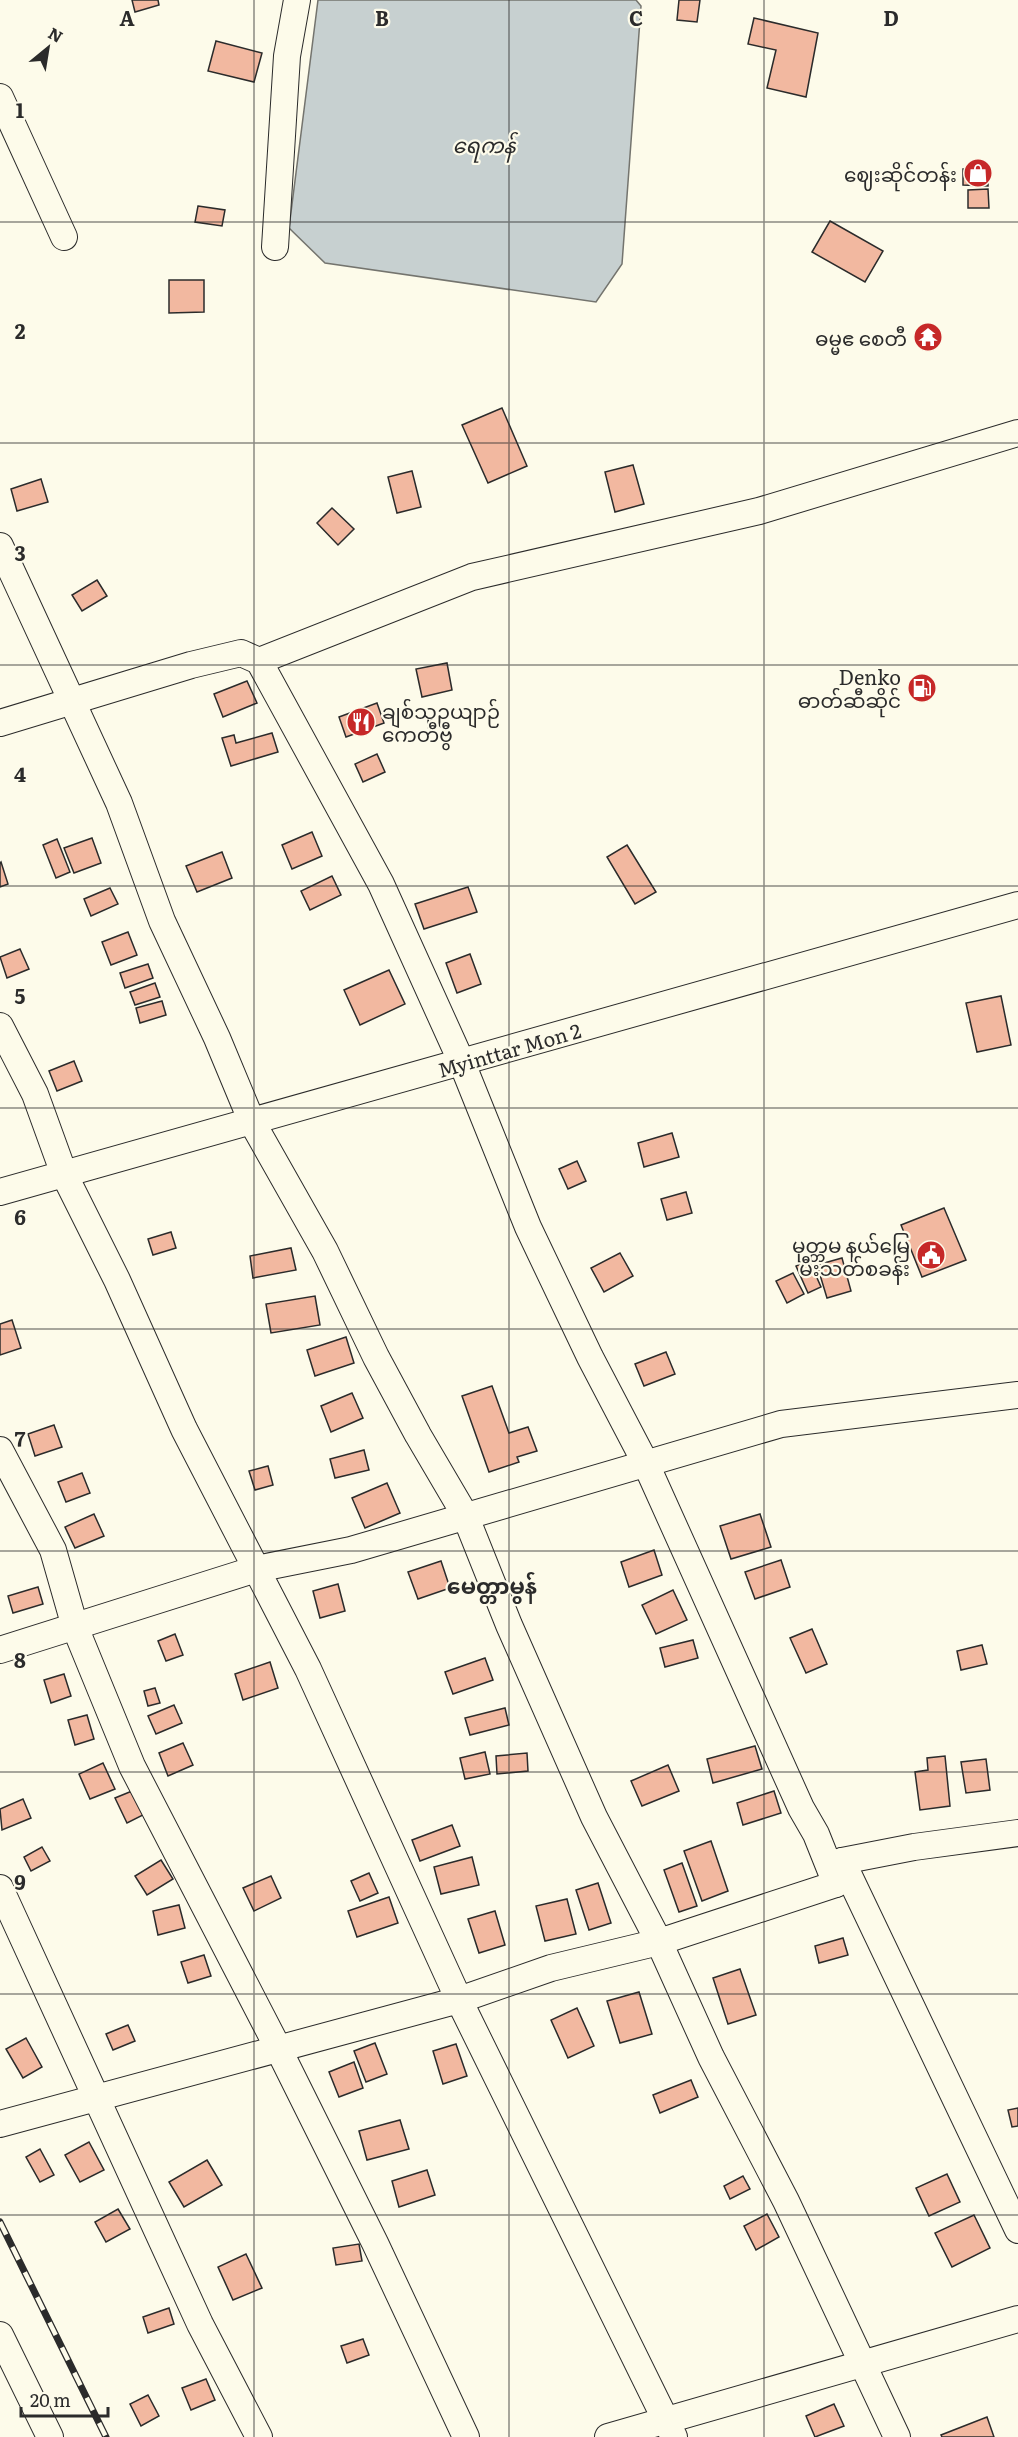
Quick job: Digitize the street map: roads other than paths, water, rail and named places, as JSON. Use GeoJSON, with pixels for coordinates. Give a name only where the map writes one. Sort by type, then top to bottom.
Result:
{"type":"FeatureCollection","features":[{"type":"Feature","properties":{"kind":"street"},"geometry":{"type":"LineString","coordinates":[[275,247],[287,56],[297,0]]}},
{"type":"Feature","properties":{"kind":"street"},"geometry":{"type":"LineString","coordinates":[[0,97],[64,237]]}},
{"type":"Feature","properties":{"kind":"street"},"geometry":{"type":"LineString","coordinates":[[259,661],[472,577],[759,511],[1018,433]]}},
{"type":"Feature","properties":{"kind":"street"},"geometry":{"type":"LineString","coordinates":[[0,546],[70,703],[119,803],[162,921],[217,1038],[252,1122],[325,1251],[392,1386],[465,1515],[508,1625],[594,1817],[659,1942],[711,2057],[786,2201],[897,2437]]}},
{"type":"Feature","properties":{"kind":"street"},"geometry":{"type":"LineString","coordinates":[[0,723],[191,665],[241,653],[259,661],[381,884],[462,1063],[528,1227],[590,1357],[646,1464],[801,1808],[839,1873],[1018,2230]]}},
{"type":"Feature","properties":{"kind":"street","name":"Myinttar Mon 2"},"geometry":{"type":"LineString","coordinates":[[0,1192],[1018,905]]}},
{"type":"Feature","properties":{"kind":"street"},"geometry":{"type":"LineString","coordinates":[[0,1026],[35,1094],[64,1174],[117,1280],[184,1429],[308,1669],[459,2000],[670,2429]]}},
{"type":"Feature","properties":{"kind":"street"},"geometry":{"type":"LineString","coordinates":[[0,1650],[256,1569],[351,1550],[781,1424],[1018,1395]]}},
{"type":"Feature","properties":{"kind":"street"},"geometry":{"type":"LineString","coordinates":[[0,1450],[53,1550],[75,1627],[132,1766],[278,2048],[375,2243],[466,2437]]}},
{"type":"Feature","properties":{"kind":"street"},"geometry":{"type":"LineString","coordinates":[[0,2124],[459,2000],[551,1968],[659,1942],[914,1846],[1018,1833]]}},
{"type":"Feature","properties":{"kind":"street"},"geometry":{"type":"LineString","coordinates":[[0,1888],[200,2324],[259,2437]]}},
{"type":"Feature","properties":{"kind":"street"},"geometry":{"type":"LineString","coordinates":[[608,2437],[670,2429],[861,2364],[1018,2319]]}},
{"type":"Feature","properties":{"kind":"street"},"geometry":{"type":"LineString","coordinates":[[0,2335],[50,2437]]}},
{"type":"Feature","properties":{"kind":"water","name":"ရေကန်"},"geometry":{"type":"Polygon","coordinates":[[[318,0],[636,0],[641,6],[622,264],[596,302],[325,263],[289,228],[318,0]]]}},
{"type":"Feature","properties":{"kind":"railway"},"geometry":{"type":"LineString","coordinates":[[0,2222],[106,2437]]}},
{"type":"Feature","properties":{"kind":"place","name":"ဈေးဆိုင်တန်း"},"geometry":{"type":"Point","coordinates":[978,173]}},
{"type":"Feature","properties":{"kind":"place","name":"ဓမ္မဧ စေတီ"},"geometry":{"type":"Point","coordinates":[928,337]}},
{"type":"Feature","properties":{"kind":"place","name":"Denko ဓာတ်ဆီဆိုင်"},"geometry":{"type":"Point","coordinates":[922,688]}},
{"type":"Feature","properties":{"kind":"place","name":"ချစ်သူဥယျာဉ် ကေတီဗွီ"},"geometry":{"type":"Point","coordinates":[361,722]}},
{"type":"Feature","properties":{"kind":"place","name":"မုတ္တမ နယ်မြေ မီးသတ်စခန်း"},"geometry":{"type":"Point","coordinates":[931,1255]}},
{"type":"Feature","properties":{"kind":"district","name":"မေတ္တာမွန်"},"geometry":{"type":"Point","coordinates":[492,1584]}}]}
